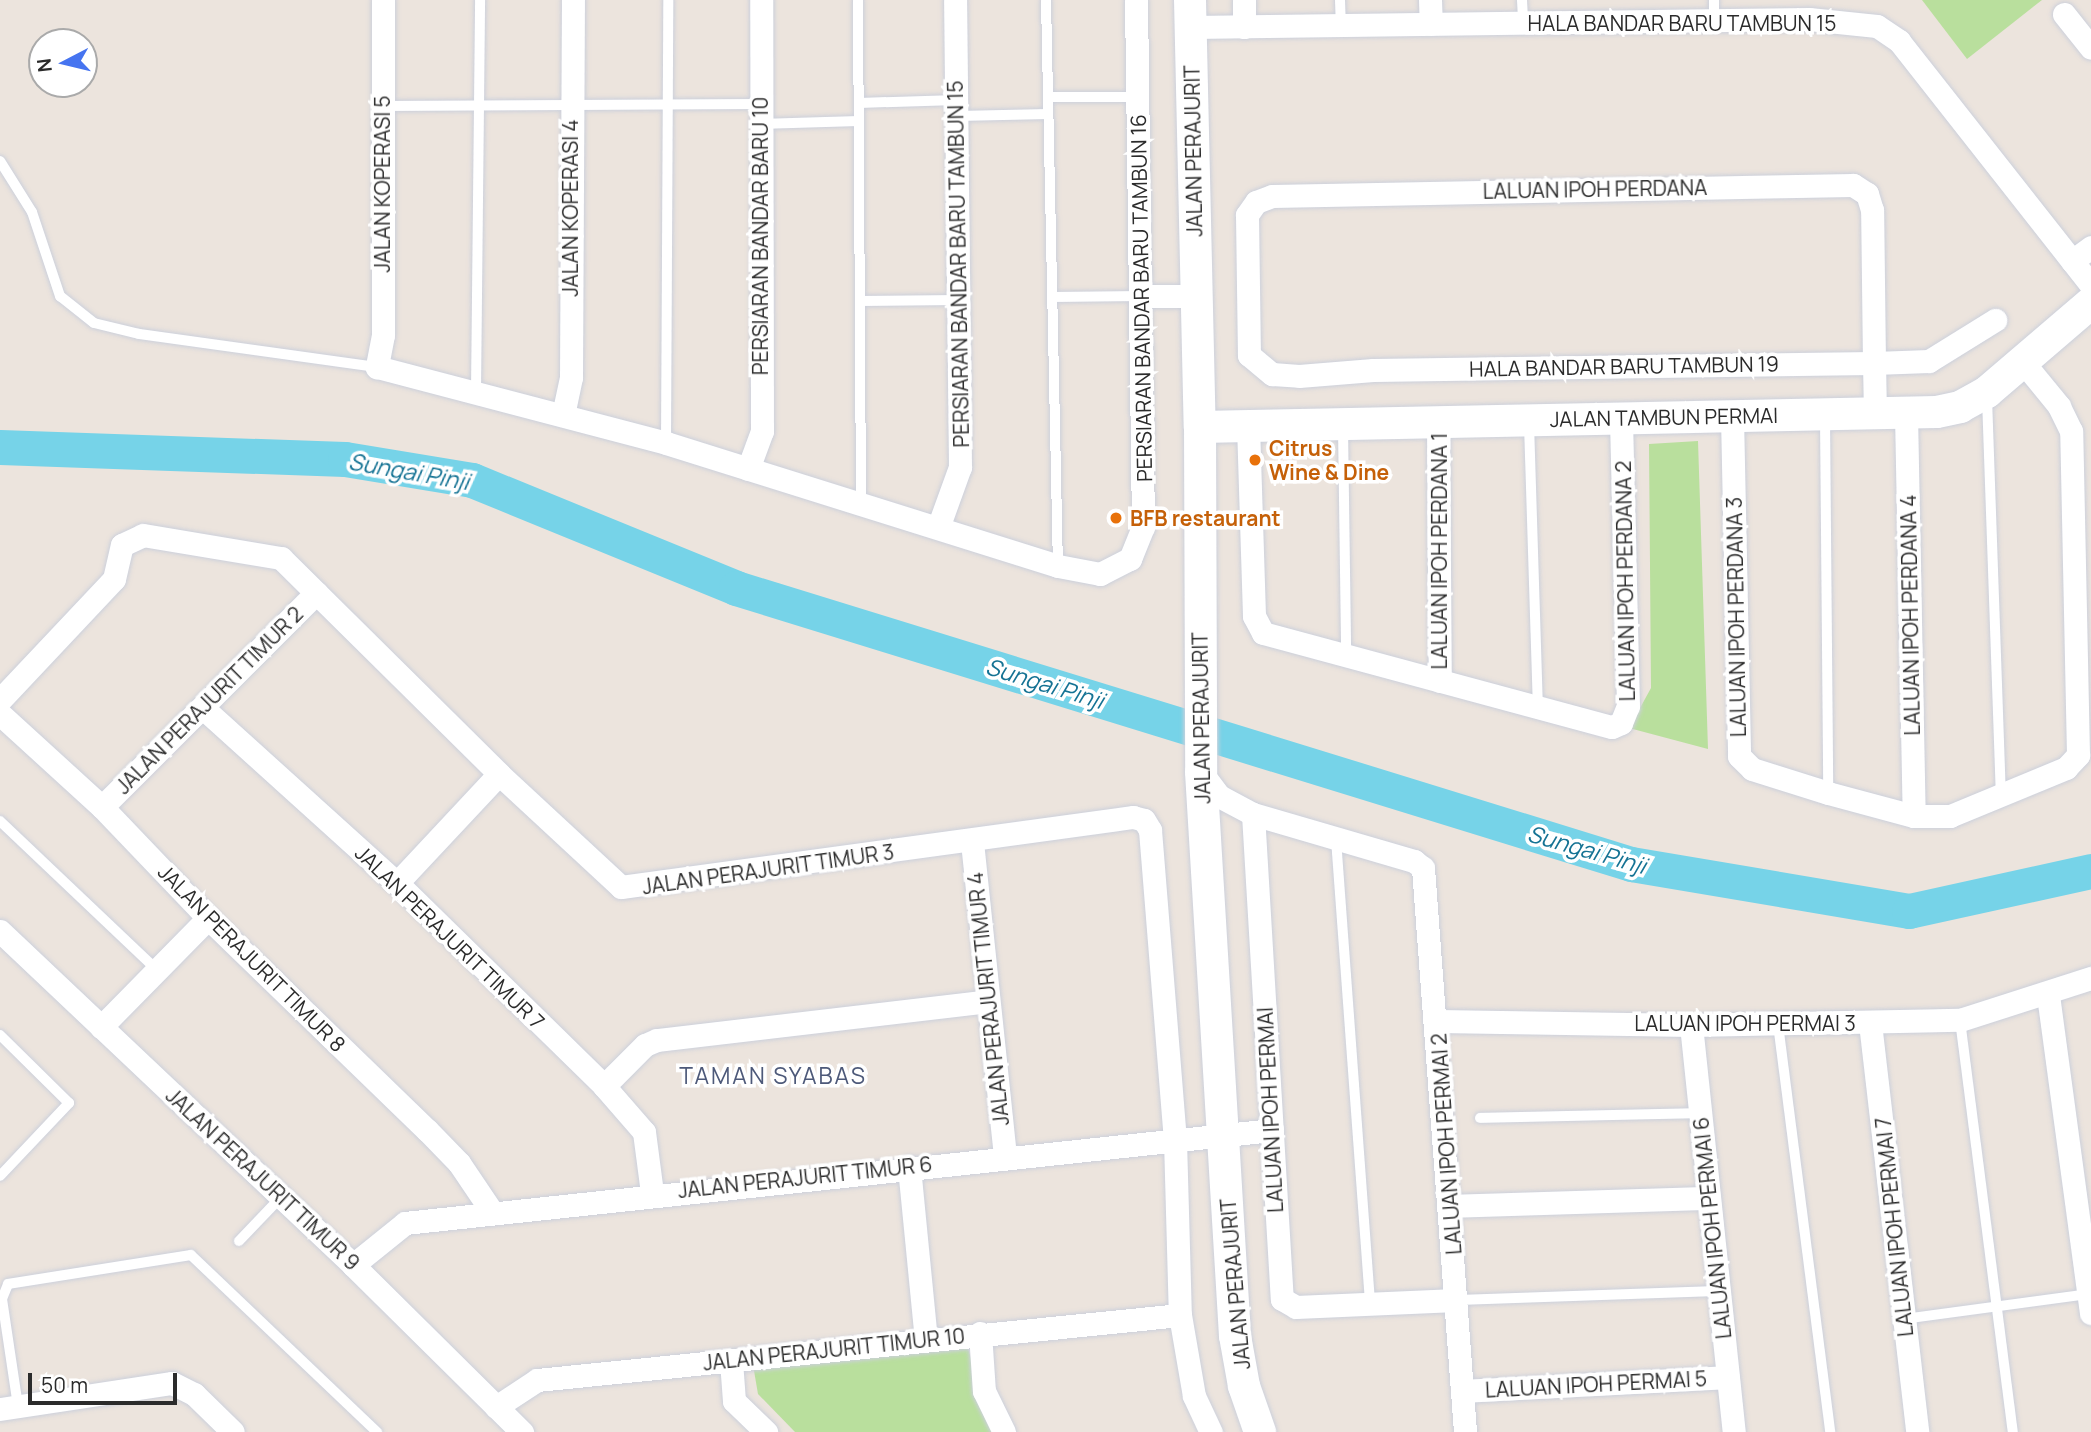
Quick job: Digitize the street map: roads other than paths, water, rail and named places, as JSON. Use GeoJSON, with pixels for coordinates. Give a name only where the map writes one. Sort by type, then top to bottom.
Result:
{"type":"FeatureCollection","features":[{"type":"Feature","properties":{"kind":"street","name":"JALAN KOPERASI 5"},"geometry":{"type":"LineString","coordinates":[[377,367],[383,335],[383,0]]}},
{"type":"Feature","properties":{"kind":"street","name":"JALAN KOPERASI 4"},"geometry":{"type":"LineString","coordinates":[[563,415],[571,377],[570,106],[573,0]]}},
{"type":"Feature","properties":{"kind":"street","name":"PERSIARAN BANDAR BARU 10"},"geometry":{"type":"LineString","coordinates":[[748,469],[762,430],[759,114],[761,0]]}},
{"type":"Feature","properties":{"kind":"street","name":"PERSIARAN BANDAR BARU TAMBUN 15"},"geometry":{"type":"LineString","coordinates":[[939,525],[960,467],[955,0]]}},
{"type":"Feature","properties":{"kind":"street","name":"PERSIARAN BANDAR BARU TAMBUN 16"},"geometry":{"type":"LineString","coordinates":[[377,367],[666,443],[939,525],[1058,566],[1100,574],[1124,564],[1140,544],[1142,296],[1136,0]]}},
{"type":"Feature","properties":{"kind":"street"},"geometry":{"type":"LineString","coordinates":[[1244,0],[1244,27]]}},
{"type":"Feature","properties":{"kind":"street"},"geometry":{"type":"LineString","coordinates":[[1430,0],[1430,24]]}},
{"type":"Feature","properties":{"kind":"street","name":"HALA BANDAR BARU TAMBUN 15"},"geometry":{"type":"LineString","coordinates":[[1190,14],[1244,27],[1430,24],[1522,11],[1809,9],[1877,26],[1894,36],[2091,285]]}},
{"type":"Feature","properties":{"kind":"street","name":"JALAN PERAJURIT"},"geometry":{"type":"LineString","coordinates":[[1190,14],[1200,427],[1200,772],[1235,1336],[1260,1432]]}},
{"type":"Feature","properties":{"kind":"street"},"geometry":{"type":"LineString","coordinates":[[2064,14],[2091,48]]}},
{"type":"Feature","properties":{"kind":"street","name":"LALUAN IPOH PERDANA"},"geometry":{"type":"LineString","coordinates":[[1248,355],[1246,223],[1251,208],[1264,197],[1845,184],[1861,188],[1872,210],[1874,414]]}},
{"type":"Feature","properties":{"kind":"street"},"geometry":{"type":"LineString","coordinates":[[2072,261],[2091,247]]}},
{"type":"Feature","properties":{"kind":"street"},"geometry":{"type":"LineString","coordinates":[[1142,296],[1195,296]]}},
{"type":"Feature","properties":{"kind":"street","name":"JALAN TAMBUN PERMAI"},"geometry":{"type":"LineString","coordinates":[[1200,427],[1874,414],[1960,407],[1987,392],[2091,303]]}},
{"type":"Feature","properties":{"kind":"street","name":"HALA BANDAR BARU TAMBUN 19"},"geometry":{"type":"LineString","coordinates":[[1248,355],[1272,374],[1298,376],[1373,370],[1933,361],[1995,320]]}},
{"type":"Feature","properties":{"kind":"street","name":"LALUAN IPOH PERDANA 3"},"geometry":{"type":"LineString","coordinates":[[1732,416],[1739,756],[1752,769],[1828,793],[1914,816],[1950,816],[2066,768],[2078,749],[2071,431],[2059,406],[2024,362]]}},
{"type":"Feature","properties":{"kind":"street","name":"LALUAN IPOH PERDANA 4"},"geometry":{"type":"LineString","coordinates":[[1906,413],[1914,816]]}},
{"type":"Feature","properties":{"kind":"street","name":"LALUAN IPOH PERDANA 2"},"geometry":{"type":"LineString","coordinates":[[1440,681],[1602,726],[1620,723],[1626,715],[1621,418]]}},
{"type":"Feature","properties":{"kind":"street","name":"LALUAN IPOH PERDANA 1"},"geometry":{"type":"LineString","coordinates":[[1438,422],[1440,681]]}},
{"type":"Feature","properties":{"kind":"street"},"geometry":{"type":"LineString","coordinates":[[1248,425],[1255,622],[1269,635],[1440,681]]}},
{"type":"Feature","properties":{"kind":"street","name":"JALAN PERAJURIT TIMUR 3"},"geometry":{"type":"LineString","coordinates":[[0,699],[114,579],[127,539],[143,535],[281,558],[499,774],[611,881],[626,888],[972,842],[1133,817],[1144,820],[1150,830],[1175,1140]]}},
{"type":"Feature","properties":{"kind":"street","name":"JALAN PERAJURIT TIMUR 2"},"geometry":{"type":"LineString","coordinates":[[102,807],[316,593]]}},
{"type":"Feature","properties":{"kind":"street","name":"JALAN PERAJURIT TIMUR 7"},"geometry":{"type":"LineString","coordinates":[[203,708],[397,883],[604,1086],[643,1132],[652,1193]]}},
{"type":"Feature","properties":{"kind":"street","name":"JALAN PERAJURIT TIMUR 8"},"geometry":{"type":"LineString","coordinates":[[0,714],[102,807],[208,918],[428,1130],[459,1163],[492,1212]]}},
{"type":"Feature","properties":{"kind":"street"},"geometry":{"type":"LineString","coordinates":[[1200,772],[1219,796],[1253,814],[1336,839]]}},
{"type":"Feature","properties":{"kind":"street"},"geometry":{"type":"LineString","coordinates":[[397,883],[499,774]]}},
{"type":"Feature","properties":{"kind":"street","name":"LALUAN IPOH PERMAI"},"geometry":{"type":"LineString","coordinates":[[1253,814],[1282,1298],[1297,1307],[1456,1300]]}},
{"type":"Feature","properties":{"kind":"street","name":"LALUAN IPOH PERMAI 2"},"geometry":{"type":"LineString","coordinates":[[1336,839],[1414,861],[1424,874],[1437,1021],[1465,1432]]}},
{"type":"Feature","properties":{"kind":"street","name":"JALAN PERAJURIT TIMUR 4"},"geometry":{"type":"LineString","coordinates":[[972,842],[1005,1157]]}},
{"type":"Feature","properties":{"kind":"street"},"geometry":{"type":"LineString","coordinates":[[101,1027],[208,918]]}},
{"type":"Feature","properties":{"kind":"street","name":"JALAN PERAJURIT TIMUR 9"},"geometry":{"type":"LineString","coordinates":[[0,931],[353,1265],[522,1432]]}},
{"type":"Feature","properties":{"kind":"street","name":"LALUAN IPOH PERMAI 3"},"geometry":{"type":"LineString","coordinates":[[1437,1021],[1691,1025],[1959,1020],[2048,995],[2091,978]]}},
{"type":"Feature","properties":{"kind":"street"},"geometry":{"type":"LineString","coordinates":[[2048,995],[2090,1303]]}},
{"type":"Feature","properties":{"kind":"street"},"geometry":{"type":"LineString","coordinates":[[604,1086],[645,1045],[657,1040],[988,1001]]}},
{"type":"Feature","properties":{"kind":"street","name":"LALUAN IPOH PERMAI 7"},"geometry":{"type":"LineString","coordinates":[[1870,1023],[1917,1432]]}},
{"type":"Feature","properties":{"kind":"street","name":"LALUAN IPOH PERMAI 6"},"geometry":{"type":"LineString","coordinates":[[1691,1025],[1734,1432]]}},
{"type":"Feature","properties":{"kind":"street","name":"JALAN PERAJURIT TIMUR 6"},"geometry":{"type":"LineString","coordinates":[[353,1265],[397,1225],[652,1193],[1272,1130]]}},
{"type":"Feature","properties":{"kind":"street"},"geometry":{"type":"LineString","coordinates":[[1175,1140],[1180,1315],[1194,1396],[1211,1432]]}},
{"type":"Feature","properties":{"kind":"street"},"geometry":{"type":"LineString","coordinates":[[909,1167],[926,1340]]}},
{"type":"Feature","properties":{"kind":"street"},"geometry":{"type":"LineString","coordinates":[[1450,1206],[1709,1198]]}},
{"type":"Feature","properties":{"kind":"street","name":"JALAN PERAJURIT TIMUR 10"},"geometry":{"type":"LineString","coordinates":[[496,1407],[537,1380],[980,1333],[1180,1315]]}},
{"type":"Feature","properties":{"kind":"street"},"geometry":{"type":"LineString","coordinates":[[980,1333],[984,1391],[1004,1432]]}},
{"type":"Feature","properties":{"kind":"street"},"geometry":{"type":"LineString","coordinates":[[731,1361],[734,1401],[766,1432]]}},
{"type":"Feature","properties":{"kind":"street","name":"LALUAN IPOH PERMAI 5"},"geometry":{"type":"LineString","coordinates":[[1463,1391],[1728,1377]]}},
{"type":"Feature","properties":{"kind":"street"},"geometry":{"type":"LineString","coordinates":[[9,1407],[172,1383],[194,1394],[233,1432]]}},
{"type":"Feature","properties":{"kind":"lane"},"geometry":{"type":"LineString","coordinates":[[476,391],[480,0]]}},
{"type":"Feature","properties":{"kind":"lane"},"geometry":{"type":"LineString","coordinates":[[666,443],[667,0]]}},
{"type":"Feature","properties":{"kind":"lane"},"geometry":{"type":"LineString","coordinates":[[858,0],[861,503]]}},
{"type":"Feature","properties":{"kind":"lane"},"geometry":{"type":"LineString","coordinates":[[1046,0],[1058,566]]}},
{"type":"Feature","properties":{"kind":"lane"},"geometry":{"type":"LineString","coordinates":[[1340,0],[1341,26]]}},
{"type":"Feature","properties":{"kind":"lane"},"geometry":{"type":"LineString","coordinates":[[1048,97],[1138,97]]}},
{"type":"Feature","properties":{"kind":"lane"},"geometry":{"type":"LineString","coordinates":[[859,103],[1048,114]]}},
{"type":"Feature","properties":{"kind":"lane"},"geometry":{"type":"LineString","coordinates":[[381,106],[667,106],[859,121]]}},
{"type":"Feature","properties":{"kind":"lane"},"geometry":{"type":"LineString","coordinates":[[0,162],[32,212],[60,296],[94,323],[139,334],[377,367]]}},
{"type":"Feature","properties":{"kind":"lane"},"geometry":{"type":"LineString","coordinates":[[1052,297],[1142,296]]}},
{"type":"Feature","properties":{"kind":"lane"},"geometry":{"type":"LineString","coordinates":[[860,301],[959,300]]}},
{"type":"Feature","properties":{"kind":"lane"},"geometry":{"type":"LineString","coordinates":[[1987,392],[2001,797]]}},
{"type":"Feature","properties":{"kind":"lane"},"geometry":{"type":"LineString","coordinates":[[1825,414],[1828,793]]}},
{"type":"Feature","properties":{"kind":"lane"},"geometry":{"type":"LineString","coordinates":[[1529,420],[1538,709]]}},
{"type":"Feature","properties":{"kind":"lane"},"geometry":{"type":"LineString","coordinates":[[1343,424],[1346,655]]}},
{"type":"Feature","properties":{"kind":"lane"},"geometry":{"type":"LineString","coordinates":[[0,821],[157,970]]}},
{"type":"Feature","properties":{"kind":"lane"},"geometry":{"type":"LineString","coordinates":[[1336,839],[1370,1303]]}},
{"type":"Feature","properties":{"kind":"lane"},"geometry":{"type":"LineString","coordinates":[[1959,1020],[2014,1432]]}},
{"type":"Feature","properties":{"kind":"lane"},"geometry":{"type":"LineString","coordinates":[[1778,1024],[1830,1432]]}},
{"type":"Feature","properties":{"kind":"lane"},"geometry":{"type":"LineString","coordinates":[[0,1035],[69,1103],[0,1176]]}},
{"type":"Feature","properties":{"kind":"lane"},"geometry":{"type":"LineString","coordinates":[[1480,1118],[1700,1113]]}},
{"type":"Feature","properties":{"kind":"lane"},"geometry":{"type":"LineString","coordinates":[[239,1241],[281,1197]]}},
{"type":"Feature","properties":{"kind":"lane"},"geometry":{"type":"LineString","coordinates":[[9,1407],[2,1298],[8,1284],[191,1255],[377,1432]]}},
{"type":"Feature","properties":{"kind":"lane"},"geometry":{"type":"LineString","coordinates":[[1456,1300],[1719,1291]]}},
{"type":"Feature","properties":{"kind":"lane"},"geometry":{"type":"LineString","coordinates":[[1904,1319],[1996,1307],[2090,1303]]}},
{"type":"Feature","properties":{"kind":"waterway","name":"Sungai Pinji"},"geometry":{"type":"LineString","coordinates":[[0,447],[345,459],[472,480],[736,588],[1631,864],[1909,911],[2091,871]]}},
{"type":"Feature","properties":{"kind":"place","name":"Citrus Wine & Dine"},"geometry":{"type":"Point","coordinates":[1255,460]}},
{"type":"Feature","properties":{"kind":"place","name":"BFB restaurant"},"geometry":{"type":"Point","coordinates":[1116,518]}},
{"type":"Feature","properties":{"kind":"district","name":"TAMAN SYABAS"},"geometry":{"type":"Point","coordinates":[773,1075]}}]}
